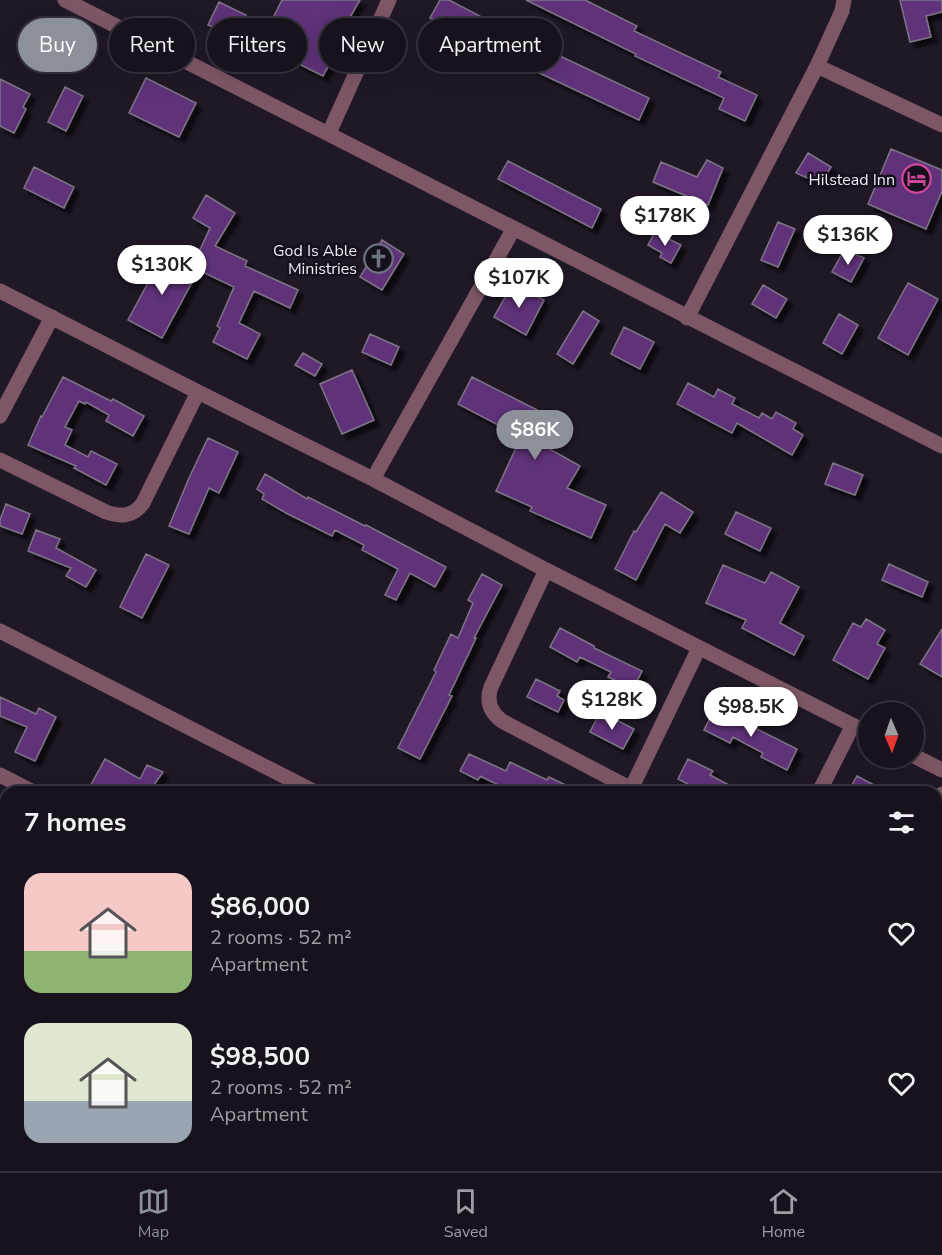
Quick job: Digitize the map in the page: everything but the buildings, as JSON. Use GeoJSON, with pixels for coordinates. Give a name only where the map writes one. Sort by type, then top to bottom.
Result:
{"type":"FeatureCollection","features":[{"type":"Feature","properties":{"kind":"street"},"geometry":{"type":"LineString","coordinates":[[65,0],[942,446]]}},
{"type":"Feature","properties":{"kind":"street"},"geometry":{"type":"LineString","coordinates":[[329,133],[389,0]]}},
{"type":"Feature","properties":{"kind":"street"},"geometry":{"type":"LineString","coordinates":[[687,318],[817,66],[842,11],[844,0]]}},
{"type":"Feature","properties":{"kind":"street"},"geometry":{"type":"LineString","coordinates":[[817,66],[942,125]]}},
{"type":"Feature","properties":{"kind":"street"},"geometry":{"type":"LineString","coordinates":[[373,479],[514,228]]}},
{"type":"Feature","properties":{"kind":"street"},"geometry":{"type":"LineString","coordinates":[[0,291],[858,728]]}},
{"type":"Feature","properties":{"kind":"street"},"geometry":{"type":"LineString","coordinates":[[0,416],[52,318]]}},
{"type":"Feature","properties":{"kind":"street"},"geometry":{"type":"LineString","coordinates":[[0,460],[106,512],[128,515],[143,502],[198,392]]}},
{"type":"Feature","properties":{"kind":"street"},"geometry":{"type":"LineString","coordinates":[[546,570],[489,692],[491,708],[495,716],[502,721],[626,786]]}},
{"type":"Feature","properties":{"kind":"street"},"geometry":{"type":"LineString","coordinates":[[0,631],[303,786]]}},
{"type":"Feature","properties":{"kind":"street"},"geometry":{"type":"LineString","coordinates":[[636,786],[699,648]]}},
{"type":"Feature","properties":{"kind":"street"},"geometry":{"type":"LineString","coordinates":[[822,786],[853,725]]}},
{"type":"Feature","properties":{"kind":"street"},"geometry":{"type":"LineString","coordinates":[[924,761],[942,770]]}},
{"type":"Feature","properties":{"kind":"street"},"geometry":{"type":"LineString","coordinates":[[0,775],[21,786]]}},
{"type":"Feature","properties":{"kind":"place","name":"Hilstead Inn"},"geometry":{"type":"Point","coordinates":[916,179]}},
{"type":"Feature","properties":{"kind":"place","name":"God Is Able Ministries"},"geometry":{"type":"Point","coordinates":[378,259]}}]}
